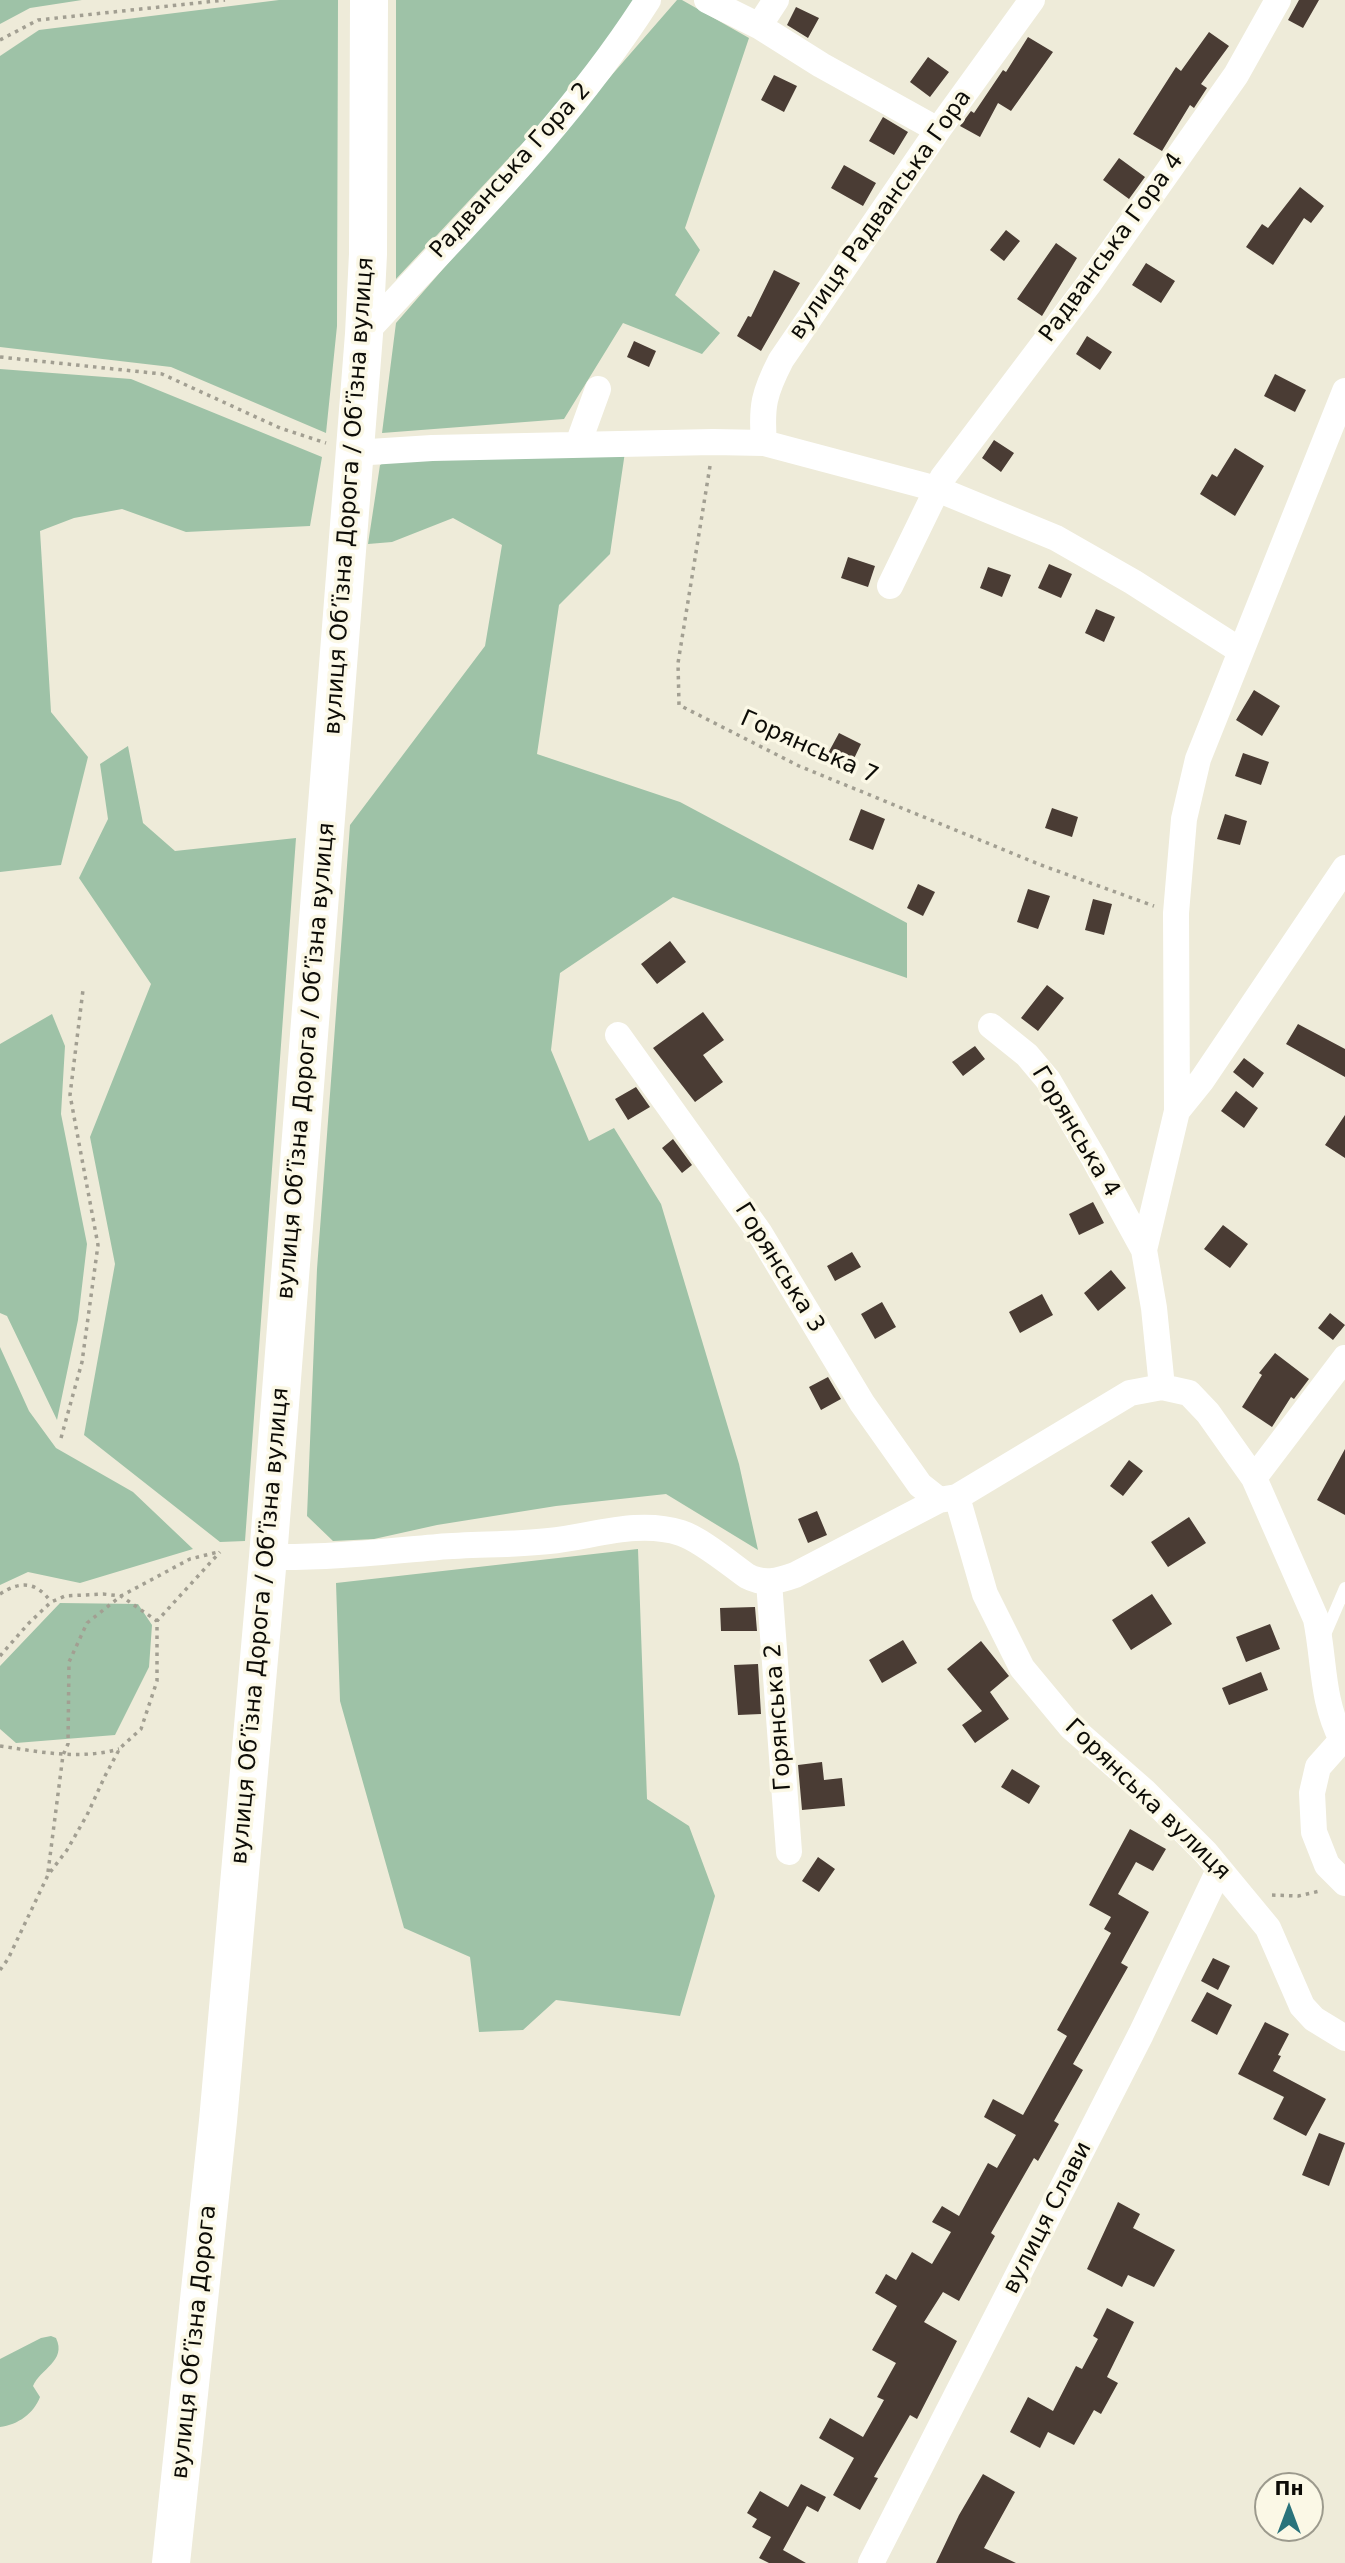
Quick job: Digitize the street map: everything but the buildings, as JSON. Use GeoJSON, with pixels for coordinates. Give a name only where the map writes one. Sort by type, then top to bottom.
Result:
{"type":"FeatureCollection","features":[{"type":"Feature","properties":{"kind":"highway","name":"вулиця Обʼїзна Дорога / Обʼїзна вулиця"},"geometry":{"type":"LineString","coordinates":[[218,2121],[268,1557],[364,334],[368,254],[369,0]]}},
{"type":"Feature","properties":{"kind":"highway","name":"вулиця Обʼїзна Дорога"},"geometry":{"type":"LineString","coordinates":[[171,2563],[218,2121]]}},
{"type":"Feature","properties":{"kind":"street","name":"Радванська Гора 2"},"geometry":{"type":"LineString","coordinates":[[364,334],[532,152],[590,84],[648,0]]}},
{"type":"Feature","properties":{"kind":"street"},"geometry":{"type":"LineString","coordinates":[[707,0],[759,26],[821,65],[938,130]]}},
{"type":"Feature","properties":{"kind":"street"},"geometry":{"type":"LineString","coordinates":[[759,26],[776,0]]}},
{"type":"Feature","properties":{"kind":"street","name":"вулиця Радванська Гора"},"geometry":{"type":"LineString","coordinates":[[764,443],[762,413],[766,388],[781,360],[938,130],[1032,0]]}},
{"type":"Feature","properties":{"kind":"street","name":"Радванська Гора 4"},"geometry":{"type":"LineString","coordinates":[[890,586],[943,477],[1088,285],[1236,75],[1278,0]]}},
{"type":"Feature","properties":{"kind":"street"},"geometry":{"type":"LineString","coordinates":[[578,444],[598,390]]}},
{"type":"Feature","properties":{"kind":"street"},"geometry":{"type":"LineString","coordinates":[[1162,1387],[1154,1308],[1144,1250],[1177,1111],[1176,913],[1184,819],[1198,760],[1345,391]]}},
{"type":"Feature","properties":{"kind":"street"},"geometry":{"type":"LineString","coordinates":[[354,453],[578,444],[764,443],[937,489],[1056,538],[1133,582],[1241,650]]}},
{"type":"Feature","properties":{"kind":"street"},"geometry":{"type":"LineString","coordinates":[[1177,1111],[1202,1080],[1345,868]]}},
{"type":"Feature","properties":{"kind":"street","name":"Горянська 4"},"geometry":{"type":"LineString","coordinates":[[991,1026],[1027,1055],[1048,1080],[1144,1250]]}},
{"type":"Feature","properties":{"kind":"street","name":"Горянська 3"},"geometry":{"type":"LineString","coordinates":[[618,1035],[759,1231],[862,1403],[920,1485],[948,1499]]}},
{"type":"Feature","properties":{"kind":"street"},"geometry":{"type":"LineString","coordinates":[[1254,1478],[1345,1358]]}},
{"type":"Feature","properties":{"kind":"street"},"geometry":{"type":"LineString","coordinates":[[268,1557],[318,1558],[551,1541],[632,1528],[656,1529],[680,1532],[694,1538],[747,1576],[757,1581],[769,1582],[795,1575],[948,1499],[1130,1393],[1162,1387],[1189,1392],[1208,1413],[1254,1478],[1316,1619],[1321,1643],[1325,1695],[1343,1740],[1318,1767],[1312,1793],[1314,1832],[1333,1887]]}},
{"type":"Feature","properties":{"kind":"street","name":"Горянська вулиця"},"geometry":{"type":"LineString","coordinates":[[948,1499],[985,1594],[1022,1668],[1071,1727],[1190,1835],[1268,1928],[1302,2006],[1314,2019],[1345,2038]]}},
{"type":"Feature","properties":{"kind":"street","name":"Горянська 2"},"geometry":{"type":"LineString","coordinates":[[769,1582],[789,1852]]}},
{"type":"Feature","properties":{"kind":"street","name":"вулиця Слави"},"geometry":{"type":"LineString","coordinates":[[871,2563],[1135,2047],[1219,1870]]}},
{"type":"Feature","properties":{"kind":"lane"},"geometry":{"type":"LineString","coordinates":[[1321,1643],[1345,1588]]}},
{"type":"Feature","properties":{"kind":"path"},"geometry":{"type":"LineString","coordinates":[[0,40],[38,20],[225,0]]}},
{"type":"Feature","properties":{"kind":"path"},"geometry":{"type":"LineString","coordinates":[[0,356],[162,374],[279,428],[354,453]]}},
{"type":"Feature","properties":{"kind":"path","name":"Горянська 7"},"geometry":{"type":"LineString","coordinates":[[713,442],[707,495],[678,663],[678,705],[799,765],[1041,866],[1176,913]]}},
{"type":"Feature","properties":{"kind":"path"},"geometry":{"type":"LineString","coordinates":[[61,1438],[82,1362],[98,1245],[71,1096],[83,990]]}},
{"type":"Feature","properties":{"kind":"path"},"geometry":{"type":"LineString","coordinates":[[0,1970],[8,1959],[48,1875],[67,1850],[87,1815],[120,1748],[142,1729],[157,1681],[157,1621],[220,1552],[190,1559],[121,1597],[87,1623],[69,1662],[68,1744],[63,1755],[48,1875]]}},
{"type":"Feature","properties":{"kind":"path"},"geometry":{"type":"LineString","coordinates":[[0,1594],[13,1586],[25,1584],[39,1589],[51,1602]]}},
{"type":"Feature","properties":{"kind":"path"},"geometry":{"type":"LineString","coordinates":[[0,1657],[51,1602],[65,1596],[103,1594],[121,1597],[157,1621]]}},
{"type":"Feature","properties":{"kind":"path"},"geometry":{"type":"LineString","coordinates":[[0,1746],[63,1755],[98,1755],[120,1748]]}},
{"type":"Feature","properties":{"kind":"path"},"geometry":{"type":"LineString","coordinates":[[1242,1895],[1298,1896],[1333,1887]]}},
{"type":"Feature","properties":{"kind":"green space"},"geometry":{"type":"Polygon","coordinates":[[[0,0],[82,0],[30,8],[0,24],[0,0]]]}},
{"type":"Feature","properties":{"kind":"green space"},"geometry":{"type":"Polygon","coordinates":[[[279,0],[338,0],[337,326],[326,433],[171,367],[0,347],[0,56],[39,30],[279,0]]]}},
{"type":"Feature","properties":{"kind":"green space"},"geometry":{"type":"Polygon","coordinates":[[[396,0],[636,0],[564,99],[396,279],[396,0]]]}},
{"type":"Feature","properties":{"kind":"green space"},"geometry":{"type":"Polygon","coordinates":[[[677,0],[682,0],[749,38],[685,228],[700,250],[675,295],[720,333],[702,354],[623,323],[564,419],[382,433],[396,323],[677,0]]]}},
{"type":"Feature","properties":{"kind":"green space"},"geometry":{"type":"Polygon","coordinates":[[[0,369],[131,379],[322,457],[310,526],[186,532],[122,509],[74,518],[40,531],[51,712],[88,757],[61,865],[0,872],[0,369]]]}},
{"type":"Feature","properties":{"kind":"green space"},"geometry":{"type":"Polygon","coordinates":[[[625,452],[610,554],[559,605],[537,754],[680,802],[907,923],[907,978],[673,897],[560,973],[551,1050],[589,1141],[614,1128],[661,1204],[739,1464],[758,1550],[666,1494],[556,1506],[437,1525],[374,1539],[333,1541],[307,1516],[317,1269],[350,825],[485,646],[502,545],[453,518],[392,542],[368,544],[380,465],[391,458],[625,452]]]}},
{"type":"Feature","properties":{"kind":"green space"},"geometry":{"type":"Polygon","coordinates":[[[128,746],[143,823],[175,851],[296,838],[245,1541],[220,1542],[84,1435],[115,1264],[90,1137],[151,984],[79,878],[108,819],[100,764],[128,746]]]}},
{"type":"Feature","properties":{"kind":"green space"},"geometry":{"type":"Polygon","coordinates":[[[52,1014],[65,1046],[61,1114],[87,1244],[78,1320],[57,1420],[7,1316],[0,1313],[0,1044],[52,1014]]]}},
{"type":"Feature","properties":{"kind":"green space"},"geometry":{"type":"Polygon","coordinates":[[[0,1347],[29,1411],[56,1448],[133,1492],[193,1549],[80,1583],[28,1572],[0,1585],[0,1347]]]}},
{"type":"Feature","properties":{"kind":"green space"},"geometry":{"type":"Polygon","coordinates":[[[638,1549],[647,1799],[689,1826],[715,1896],[680,2016],[556,2000],[523,2030],[479,2032],[470,1957],[404,1928],[340,1701],[336,1583],[638,1549]]]}},
{"type":"Feature","properties":{"kind":"green space"},"geometry":{"type":"Polygon","coordinates":[[[60,1603],[138,1604],[152,1625],[149,1667],[115,1735],[16,1743],[0,1729],[0,1666],[60,1603]]]}},
{"type":"Feature","properties":{"kind":"green space"},"geometry":{"type":"Polygon","coordinates":[[[41,2338],[56,2338],[58,2353],[33,2386],[40,2397],[37,2403],[19,2421],[0,2427],[0,2359],[41,2338]]]}}]}
